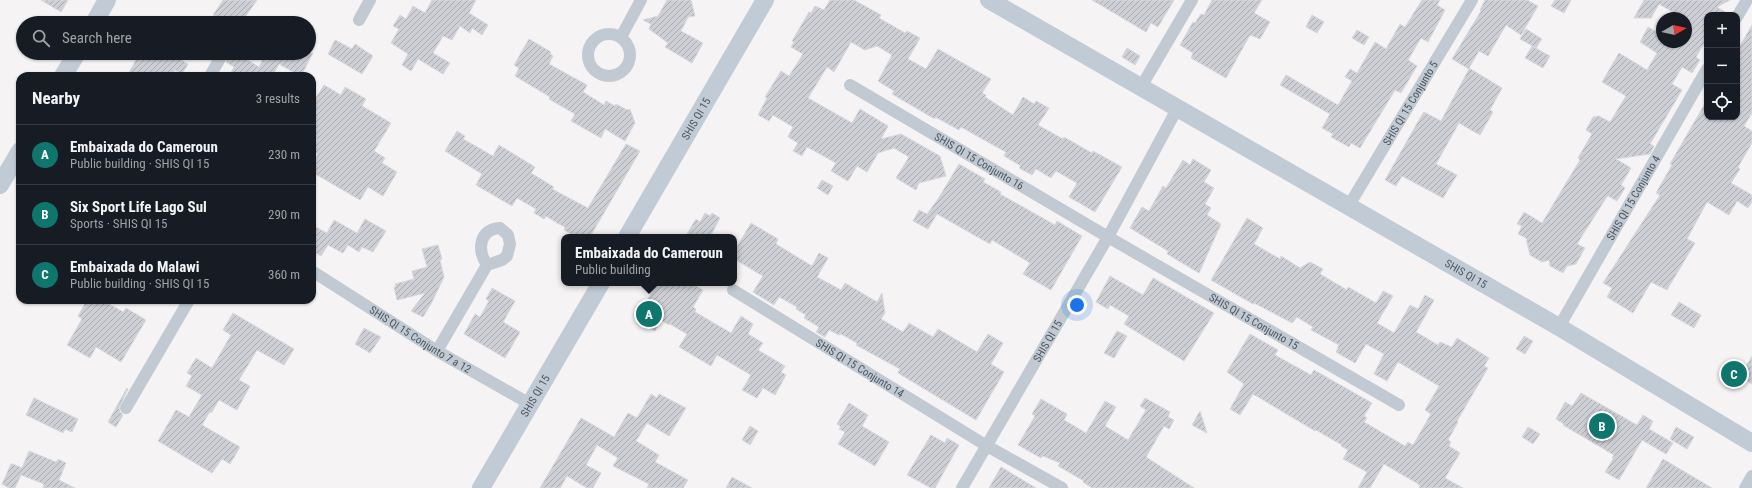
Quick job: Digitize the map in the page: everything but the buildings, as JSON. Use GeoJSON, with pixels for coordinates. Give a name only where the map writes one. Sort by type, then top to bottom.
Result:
{"type":"FeatureCollection","features":[{"type":"Feature","properties":{"kind":"street"},"geometry":{"type":"LineString","coordinates":[[98,16],[107,0]]}},
{"type":"Feature","properties":{"kind":"street"},"geometry":{"type":"LineString","coordinates":[[359,20],[370,0]]}},
{"type":"Feature","properties":{"kind":"street"},"geometry":{"type":"LineString","coordinates":[[621,37],[641,0]]}},
{"type":"Feature","properties":{"kind":"street","name":"SHIS QI 15"},"geometry":{"type":"LineString","coordinates":[[989,0],[1558,327],[1752,443]]}},
{"type":"Feature","properties":{"kind":"street"},"geometry":{"type":"LineString","coordinates":[[1141,87],[1192,0]]}},
{"type":"Feature","properties":{"kind":"street","name":"SHIS QI 15 Conjunto 5"},"geometry":{"type":"LineString","coordinates":[[1348,207],[1472,0]]}},
{"type":"Feature","properties":{"kind":"street"},"geometry":{"type":"LineString","coordinates":[[1740,12],[1747,0]]}},
{"type":"Feature","properties":{"kind":"street","name":"SHIS QI 15"},"geometry":{"type":"LineString","coordinates":[[629,234],[762,1]]}},
{"type":"Feature","properties":{"kind":"street"},"geometry":{"type":"LineString","coordinates":[[65,72],[73,60]]}},
{"type":"Feature","properties":{"kind":"street"},"geometry":{"type":"LineString","coordinates":[[212,72],[219,60]]}},
{"type":"Feature","properties":{"kind":"street","name":"SHIS QI 15 Conjunto 4"},"geometry":{"type":"LineString","coordinates":[[1558,327],[1704,74]]}},
{"type":"Feature","properties":{"kind":"street","name":"SHIS QI 15 Conjunto 16"},"geometry":{"type":"LineString","coordinates":[[850,85],[1108,237]]}},
{"type":"Feature","properties":{"kind":"street","name":"SHIS QI 15"},"geometry":{"type":"LineString","coordinates":[[962,488],[1108,237],[1177,109]]}},
{"type":"Feature","properties":{"kind":"street"},"geometry":{"type":"LineString","coordinates":[[0,185],[16,158]]}},
{"type":"Feature","properties":{"kind":"street","name":"SHIS QI 15 Conjunto 15"},"geometry":{"type":"LineString","coordinates":[[1108,237],[1399,405]]}},
{"type":"Feature","properties":{"kind":"street"},"geometry":{"type":"LineString","coordinates":[[437,351],[487,265]]}},
{"type":"Feature","properties":{"kind":"street","name":"SHIS QI 15 Conjunto 7 a 12"},"geometry":{"type":"LineString","coordinates":[[316,274],[437,351],[530,404]]}},
{"type":"Feature","properties":{"kind":"street","name":"SHIS QI 15"},"geometry":{"type":"LineString","coordinates":[[481,488],[599,286]]}},
{"type":"Feature","properties":{"kind":"street","name":"SHIS QI 15 Conjunto 14"},"geometry":{"type":"LineString","coordinates":[[733,290],[987,446],[1062,488]]}},
{"type":"Feature","properties":{"kind":"street"},"geometry":{"type":"LineString","coordinates":[[126,408],[187,304]]}},
{"type":"Feature","properties":{"kind":"street"},"geometry":{"type":"LineString","coordinates":[[1745,488],[1752,476]]}},
{"type":"Feature","properties":{"kind":"place","name":"Embaixada do Cameroun"},"geometry":{"type":"Point","coordinates":[649,314]}},
{"type":"Feature","properties":{"kind":"place","name":"Embaixada do Malawi"},"geometry":{"type":"Point","coordinates":[1734,374]}},
{"type":"Feature","properties":{"kind":"place","name":"Six Sport Life Lago Sul"},"geometry":{"type":"Point","coordinates":[1602,426]}}]}
